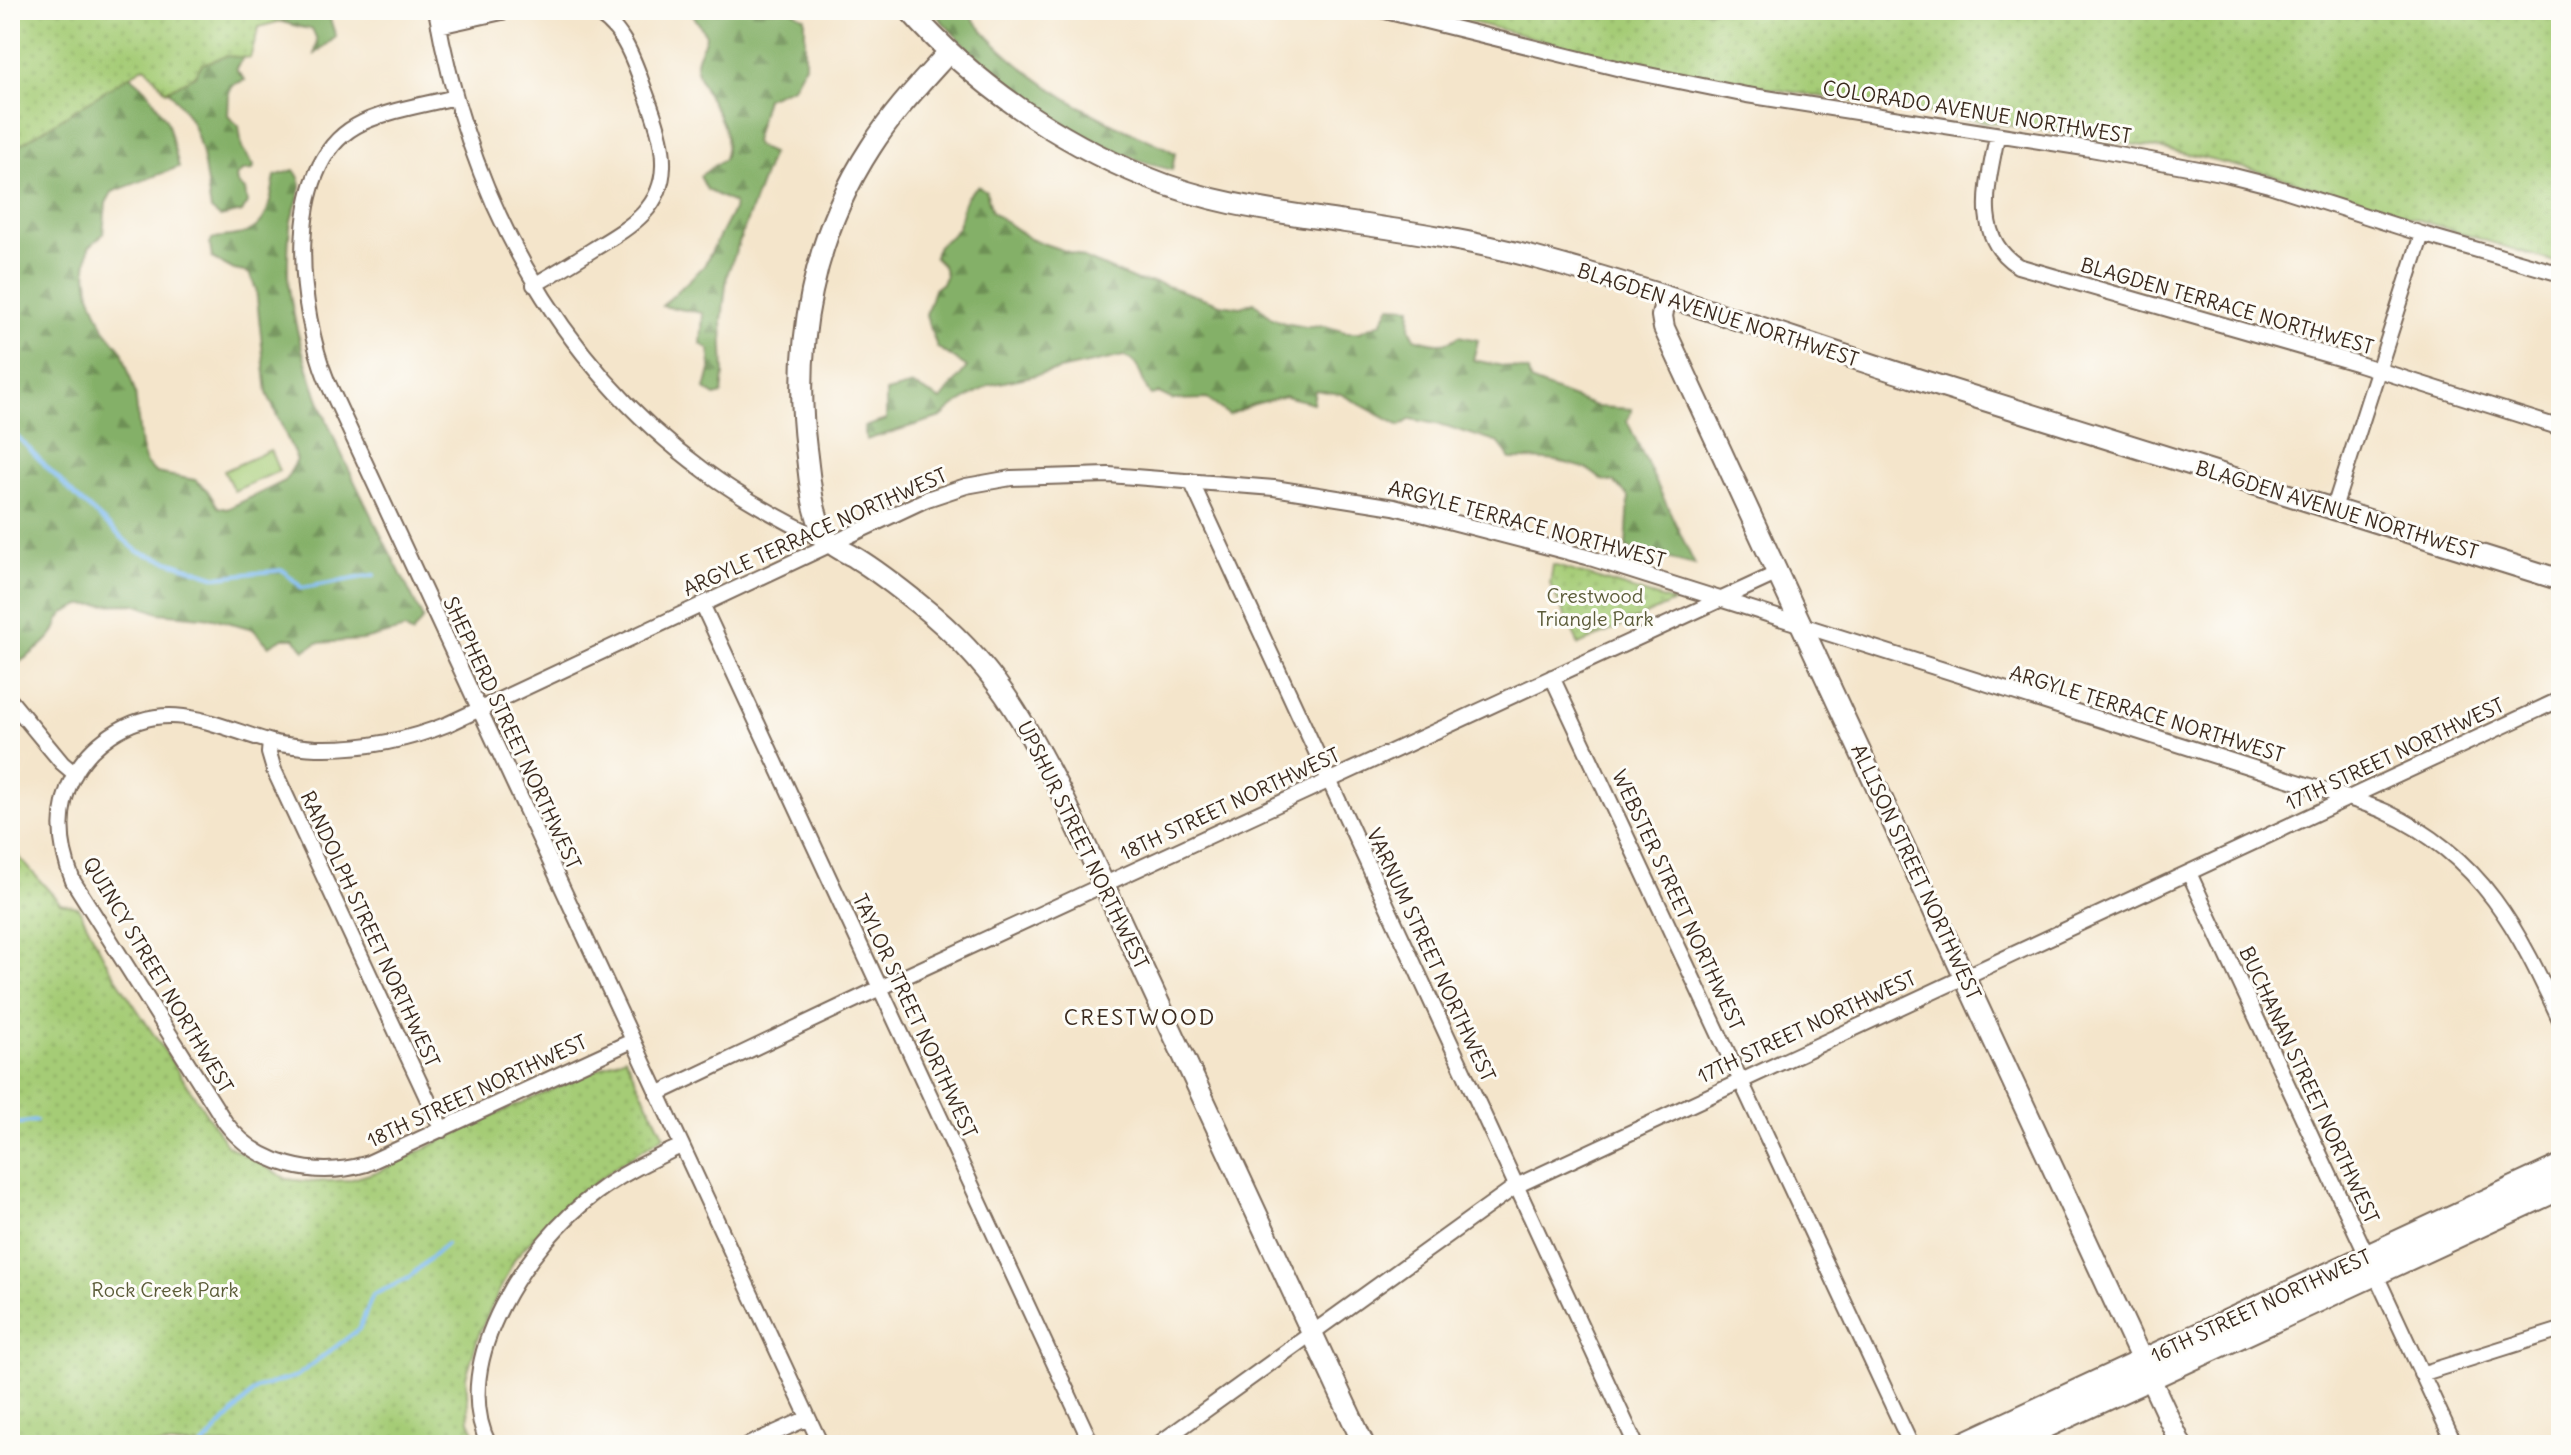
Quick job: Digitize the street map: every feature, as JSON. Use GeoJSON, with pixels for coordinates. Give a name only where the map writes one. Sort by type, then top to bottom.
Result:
{"type":"FeatureCollection","features":[{"type":"Feature","properties":{"kind":"main road","name":"16TH STREET NORTHWEST"},"geometry":{"type":"LineString","coordinates":[[2371,1266],[2561,1166]]}},
{"type":"Feature","properties":{"kind":"main road","name":"16TH STREET NORTHWEST"},"geometry":{"type":"LineString","coordinates":[[1961,1445],[2146,1370],[2371,1266],[2561,1188]]}},
{"type":"Feature","properties":{"kind":"main road","name":"16TH STREET NORTHWEST"},"geometry":{"type":"LineString","coordinates":[[2006,1445],[2146,1370]]}},
{"type":"Feature","properties":{"kind":"street","name":"UPSHUR STREET NORTHWEST"},"geometry":{"type":"LineString","coordinates":[[436,10],[455,97],[488,191],[534,285],[592,366],[656,432],[714,478],[876,571],[929,612],[958,638],[994,680],[1035,739],[1364,1445]]}},
{"type":"Feature","properties":{"kind":"street"},"geometry":{"type":"LineString","coordinates":[[439,26],[511,10]]}},
{"type":"Feature","properties":{"kind":"street"},"geometry":{"type":"LineString","coordinates":[[534,285],[635,223],[654,202],[660,187],[663,167],[661,146],[640,78],[619,34],[606,20],[590,10]]}},
{"type":"Feature","properties":{"kind":"street","name":"BLAGDEN AVENUE NORTHWEST"},"geometry":{"type":"LineString","coordinates":[[909,10],[948,53],[1029,114],[1079,146],[1179,190],[1260,210],[1393,229],[1531,257],[2561,580]]}},
{"type":"Feature","properties":{"kind":"street","name":"COLORADO AVENUE NORTHWEST"},"geometry":{"type":"LineString","coordinates":[[1381,10],[1643,74],[1747,95],[2091,149],[2226,174],[2561,274]]}},
{"type":"Feature","properties":{"kind":"street"},"geometry":{"type":"LineString","coordinates":[[832,544],[817,517],[802,409],[803,349],[815,278],[835,216],[861,163],[905,100],[948,53]]}},
{"type":"Feature","properties":{"kind":"street","name":"SHEPHERD STREET NORTHWEST"},"geometry":{"type":"LineString","coordinates":[[455,97],[369,120],[336,142],[318,171],[303,239],[308,318],[323,373],[821,1445]]}},
{"type":"Feature","properties":{"kind":"street","name":"BLAGDEN TERRACE NORTHWEST"},"geometry":{"type":"LineString","coordinates":[[1997,136],[1986,213],[1993,239],[2012,262],[2025,269],[2378,371],[2561,428]]}},
{"type":"Feature","properties":{"kind":"street"},"geometry":{"type":"LineString","coordinates":[[2334,508],[2422,234]]}},
{"type":"Feature","properties":{"kind":"street","name":"ALLISON STREET NORTHWEST"},"geometry":{"type":"LineString","coordinates":[[1666,297],[1662,316],[1664,328],[2181,1445]]}},
{"type":"Feature","properties":{"kind":"street","name":"ARGYLE TERRACE NORTHWEST"},"geometry":{"type":"LineString","coordinates":[[75,774],[88,754],[107,737],[134,723],[159,716],[200,718],[270,742],[319,748],[377,744],[419,734],[938,495],[993,481],[1029,476],[1109,475],[1289,490],[1394,507],[1556,549],[2387,812],[2422,832],[2480,880],[2521,938],[2561,1022]]}},
{"type":"Feature","properties":{"kind":"street","name":"VARNUM STREET NORTHWEST"},"geometry":{"type":"LineString","coordinates":[[1191,481],[1636,1445]]}},
{"type":"Feature","properties":{"kind":"street","name":"18TH STREET NORTHWEST"},"geometry":{"type":"LineString","coordinates":[[657,1094],[1778,573]]}},
{"type":"Feature","properties":{"kind":"street","name":"TAYLOR STREET NORTHWEST"},"geometry":{"type":"LineString","coordinates":[[702,604],[1092,1445]]}},
{"type":"Feature","properties":{"kind":"street","name":"WEBSTER STREET NORTHWEST"},"geometry":{"type":"LineString","coordinates":[[1552,677],[1911,1445]]}},
{"type":"Feature","properties":{"kind":"street","name":"17TH STREET NORTHWEST"},"geometry":{"type":"LineString","coordinates":[[1157,1445],[1516,1186],[2561,699]]}},
{"type":"Feature","properties":{"kind":"street"},"geometry":{"type":"LineString","coordinates":[[10,700],[62,763],[75,774]]}},
{"type":"Feature","properties":{"kind":"street","name":"RANDOLPH STREET NORTHWEST"},"geometry":{"type":"LineString","coordinates":[[270,742],[269,753],[274,770],[442,1130]]}},
{"type":"Feature","properties":{"kind":"street","name":"QUINCY STREET NORTHWEST"},"geometry":{"type":"LineString","coordinates":[[75,774],[64,803],[62,840],[65,860],[80,894],[228,1126],[254,1149],[289,1165]]}},
{"type":"Feature","properties":{"kind":"street","name":"BUCHANAN STREET NORTHWEST"},"geometry":{"type":"LineString","coordinates":[[2189,873],[2455,1445]]}},
{"type":"Feature","properties":{"kind":"street","name":"18TH STREET NORTHWEST"},"geometry":{"type":"LineString","coordinates":[[289,1165],[325,1170],[352,1168],[383,1158],[632,1041]]}},
{"type":"Feature","properties":{"kind":"street"},"geometry":{"type":"LineString","coordinates":[[489,1445],[478,1412],[483,1356],[499,1314],[526,1268],[566,1219],[595,1193],[627,1172],[681,1146]]}},
{"type":"Feature","properties":{"kind":"street"},"geometry":{"type":"LineString","coordinates":[[2421,1374],[2561,1330]]}},
{"type":"Feature","properties":{"kind":"street"},"geometry":{"type":"LineString","coordinates":[[748,1445],[808,1418]]}},
{"type":"Feature","properties":{"kind":"green space"},"geometry":{"type":"Polygon","coordinates":[[[10,10],[327,10],[336,37],[315,54],[317,40],[312,29],[270,20],[252,37],[237,66],[237,71],[245,80],[232,85],[228,116],[239,126],[242,148],[254,166],[253,170],[242,171],[236,177],[237,183],[245,190],[247,203],[242,212],[220,217],[211,210],[202,155],[192,123],[152,67],[10,10]]]}},
{"type":"Feature","properties":{"kind":"green space"},"geometry":{"type":"Polygon","coordinates":[[[10,10],[321,10],[259,27],[250,58],[226,56],[202,64],[195,76],[166,91],[145,66],[10,151],[10,10]]]}},
{"type":"Feature","properties":{"kind":"green space"},"geometry":{"type":"Polygon","coordinates":[[[690,10],[791,10],[805,18],[805,65],[793,87],[766,98],[754,141],[756,146],[772,153],[727,275],[722,321],[724,374],[722,394],[715,396],[705,389],[711,366],[709,349],[701,344],[703,313],[662,306],[704,266],[734,203],[707,190],[700,176],[724,159],[726,134],[699,77],[697,57],[706,35],[690,10]]]}},
{"type":"Feature","properties":{"kind":"green space"},"geometry":{"type":"Polygon","coordinates":[[[932,10],[966,10],[1012,59],[1049,87],[1088,111],[1175,153],[1172,170],[1104,146],[1040,108],[982,61],[932,10]]]}},
{"type":"Feature","properties":{"kind":"green space"},"geometry":{"type":"Polygon","coordinates":[[[1424,10],[2561,10],[2561,264],[2273,175],[2169,150],[1766,88],[1641,65],[1424,10]]]}},
{"type":"Feature","properties":{"kind":"green space"},"geometry":{"type":"Polygon","coordinates":[[[10,50],[130,75],[148,92],[167,121],[179,167],[112,192],[106,203],[103,234],[89,247],[86,268],[90,294],[104,329],[122,351],[135,392],[146,464],[156,473],[195,480],[207,490],[218,507],[227,509],[285,481],[297,460],[267,393],[256,289],[249,273],[234,270],[212,258],[210,245],[212,239],[248,232],[256,227],[266,213],[275,176],[294,170],[297,174],[301,186],[291,221],[288,264],[289,288],[298,332],[325,417],[423,619],[412,634],[405,629],[363,640],[317,643],[305,650],[294,638],[283,638],[269,646],[253,629],[213,618],[159,613],[135,604],[81,605],[64,613],[47,641],[10,668],[10,50]]]}},
{"type":"Feature","properties":{"kind":"green space"},"geometry":{"type":"Polygon","coordinates":[[[978,186],[986,191],[992,212],[1030,239],[1137,281],[1158,283],[1221,304],[1241,307],[1254,302],[1270,317],[1284,323],[1325,326],[1345,332],[1359,332],[1381,323],[1390,306],[1411,307],[1410,328],[1415,338],[1438,343],[1459,336],[1478,340],[1473,360],[1528,371],[1530,381],[1598,407],[1632,409],[1627,421],[1695,565],[1626,548],[1629,497],[1614,482],[1601,479],[1586,469],[1558,461],[1510,459],[1499,443],[1446,426],[1411,419],[1400,426],[1341,394],[1315,390],[1313,403],[1285,396],[1251,405],[1229,415],[1207,399],[1173,400],[1159,393],[1151,395],[1138,368],[1124,356],[990,385],[941,417],[866,440],[864,427],[886,420],[886,392],[913,385],[941,400],[967,367],[937,347],[926,315],[934,289],[946,275],[943,266],[934,257],[936,251],[958,227],[963,204],[978,186]]]}},
{"type":"Feature","properties":{"kind":"green space"},"geometry":{"type":"Polygon","coordinates":[[[270,450],[279,471],[234,491],[224,471],[270,450]]]}},
{"type":"Feature","properties":{"kind":"green space","name":"Crestwood Triangle Park"},"geometry":{"type":"Polygon","coordinates":[[[1553,565],[1674,602],[1579,645],[1550,584],[1553,565]]]}},
{"type":"Feature","properties":{"kind":"green space","name":"Rock Creek Park"},"geometry":{"type":"Polygon","coordinates":[[[10,847],[60,903],[78,907],[109,967],[227,1145],[287,1179],[312,1182],[349,1180],[380,1171],[468,1127],[625,1057],[664,1136],[618,1165],[559,1210],[515,1258],[480,1331],[466,1377],[469,1421],[480,1445],[10,1445],[10,847]]]}},
{"type":"Feature","properties":{"kind":"waterway"},"geometry":{"type":"LineString","coordinates":[[10,429],[75,496],[137,551],[217,577],[283,570],[302,588],[374,575]]}},
{"type":"Feature","properties":{"kind":"waterway"},"geometry":{"type":"LineString","coordinates":[[10,1125],[36,1121]]}},
{"type":"Feature","properties":{"kind":"waterway"},"geometry":{"type":"LineString","coordinates":[[203,1445],[257,1388],[297,1376],[359,1329],[373,1295],[407,1279],[446,1244]]}},
{"type":"Feature","properties":{"kind":"district","name":"CRESTWOOD"},"geometry":{"type":"Point","coordinates":[1140,1017]}}]}
